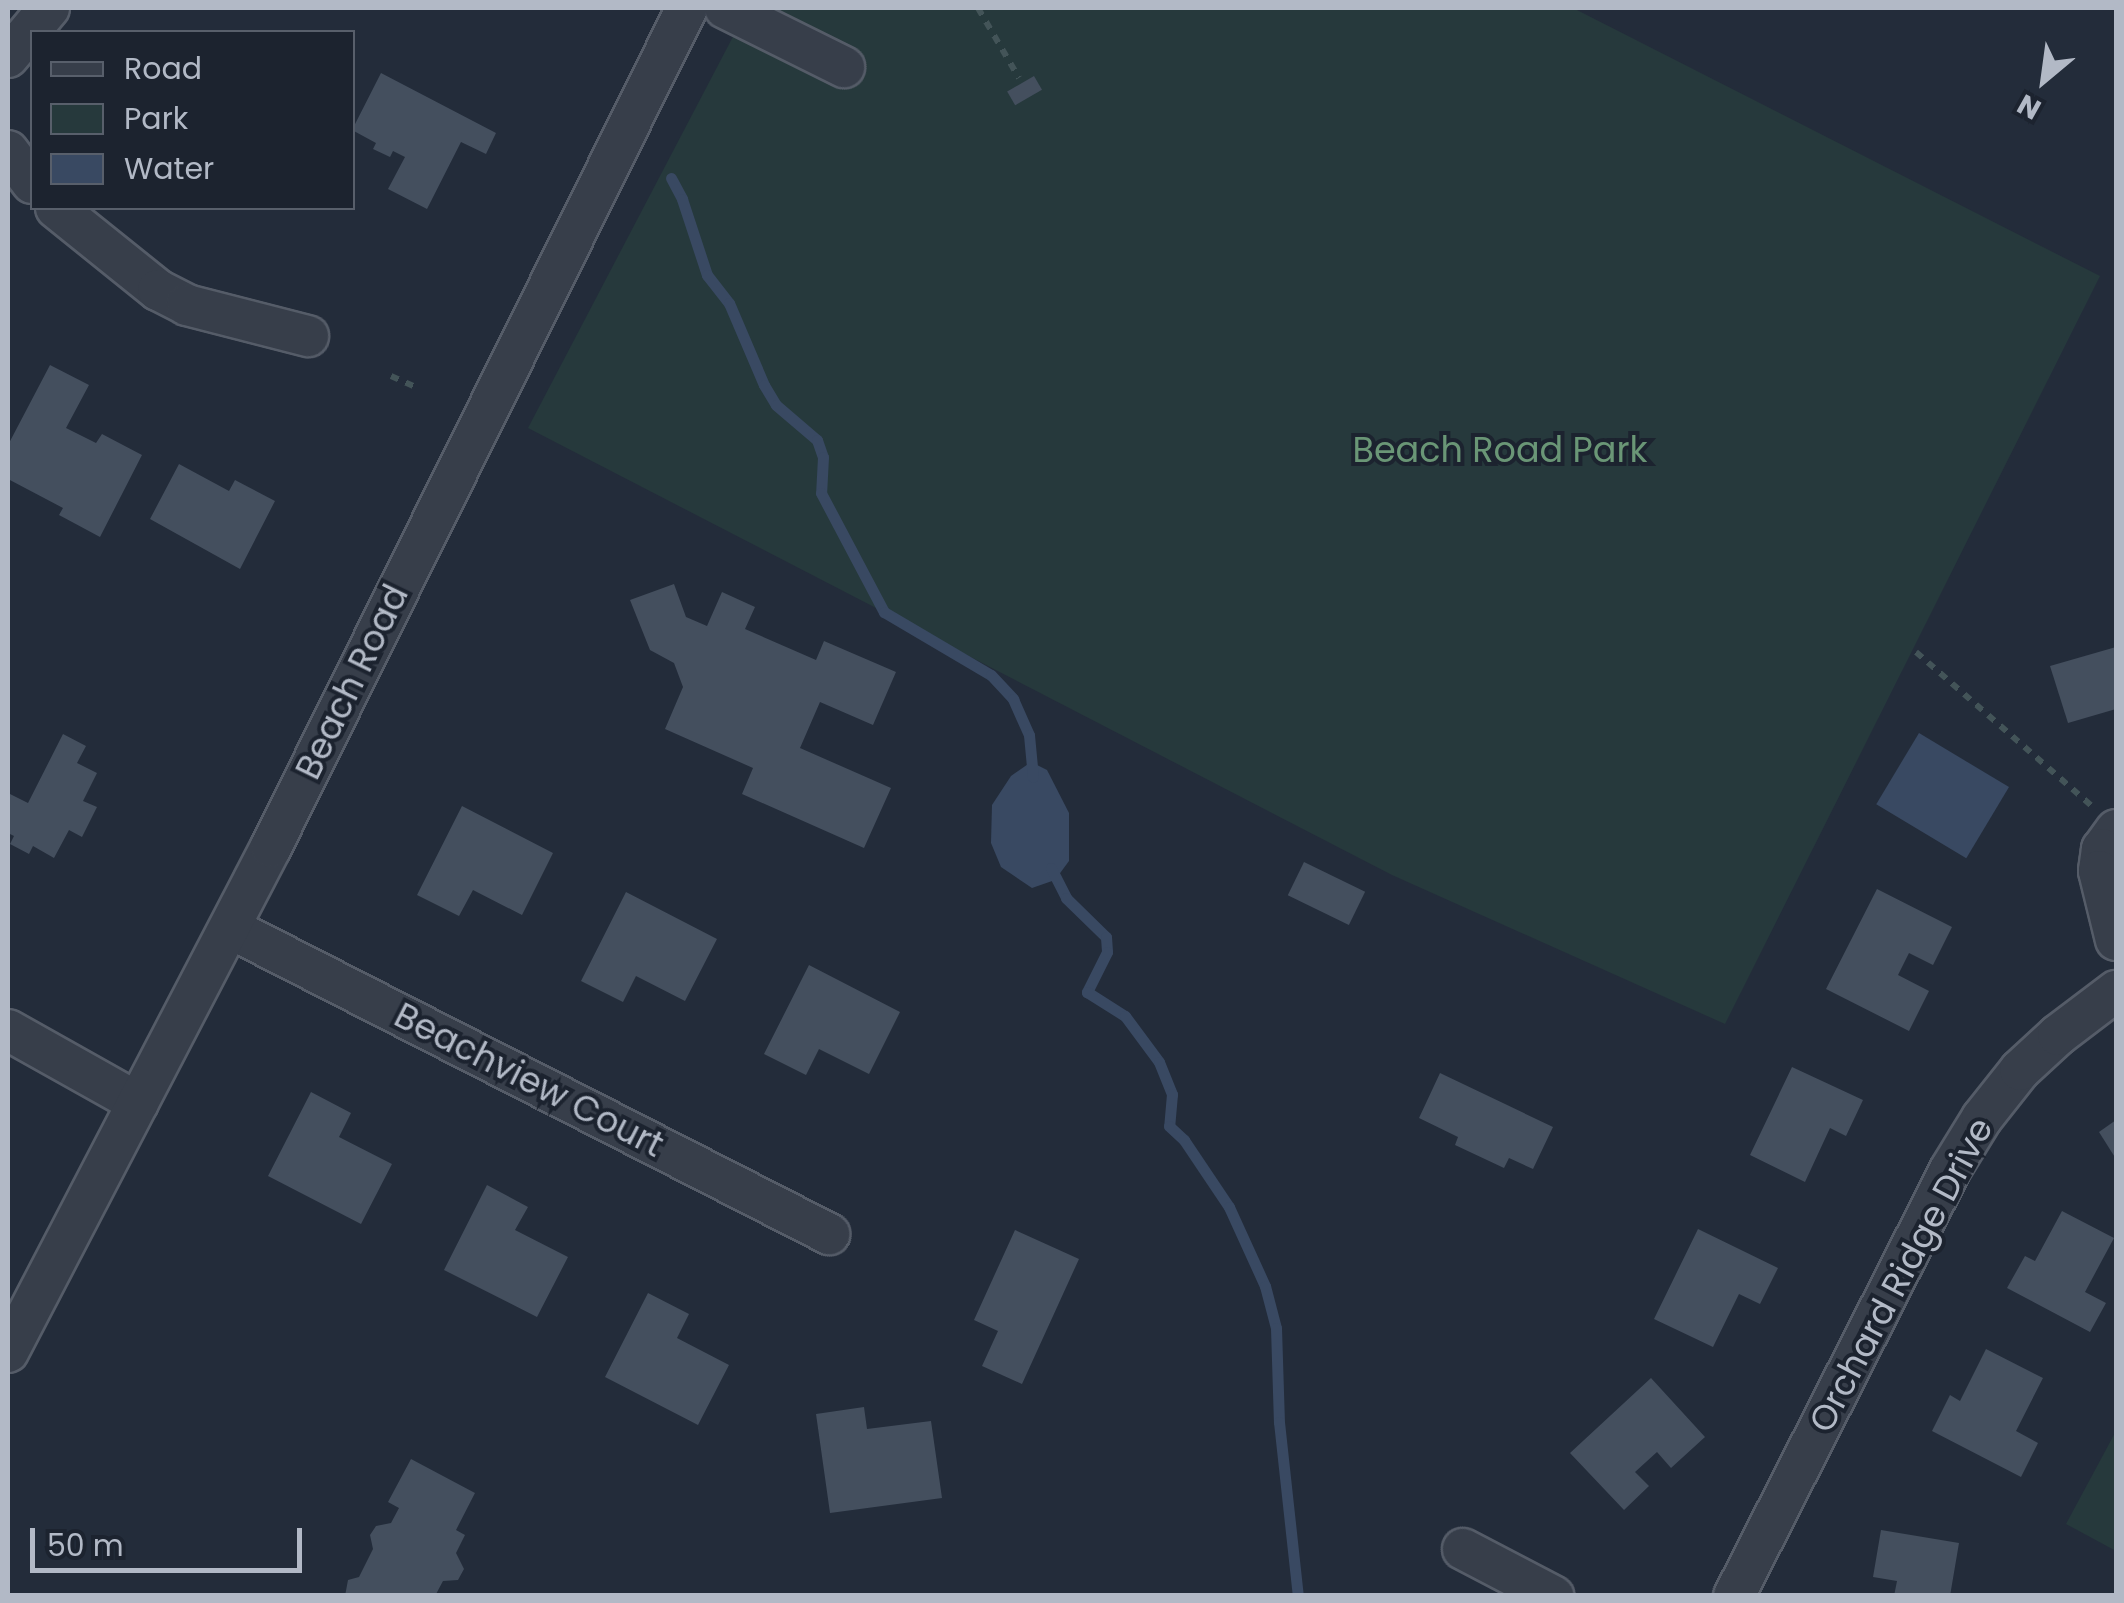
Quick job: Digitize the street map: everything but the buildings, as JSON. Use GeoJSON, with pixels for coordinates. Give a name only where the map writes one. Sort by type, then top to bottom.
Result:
{"type":"FeatureCollection","features":[{"type":"Feature","properties":{"kind":"street"},"geometry":{"type":"LineString","coordinates":[[31,30],[50,8]]}},
{"type":"Feature","properties":{"kind":"street","name":"Beach Road"},"geometry":{"type":"LineString","coordinates":[[8,1352],[230,928],[688,8]]}},
{"type":"Feature","properties":{"kind":"street"},"geometry":{"type":"LineString","coordinates":[[725,8],[844,67]]}},
{"type":"Feature","properties":{"kind":"street"},"geometry":{"type":"LineString","coordinates":[[8,56],[30,31]]}},
{"type":"Feature","properties":{"kind":"street"},"geometry":{"type":"LineString","coordinates":[[8,151],[30,179]]}},
{"type":"Feature","properties":{"kind":"street"},"geometry":{"type":"LineString","coordinates":[[58,210],[129,271],[172,297],[308,336]]}},
{"type":"Feature","properties":{"kind":"street"},"geometry":{"type":"LineString","coordinates":[[2110,824],[2099,870],[2116,940]]}},
{"type":"Feature","properties":{"kind":"street","name":"Beachview Court"},"geometry":{"type":"LineString","coordinates":[[230,928],[829,1234]]}},
{"type":"Feature","properties":{"kind":"street","name":"Orchard Ridge Drive"},"geometry":{"type":"LineString","coordinates":[[1734,1596],[1950,1170],[1982,1118],[2045,1046],[2116,992]]}},
{"type":"Feature","properties":{"kind":"street"},"geometry":{"type":"LineString","coordinates":[[8,1030],[138,1103]]}},
{"type":"Feature","properties":{"kind":"street"},"geometry":{"type":"LineString","coordinates":[[1463,1549],[1553,1596]]}},
{"type":"Feature","properties":{"kind":"path"},"geometry":{"type":"LineString","coordinates":[[978,8],[1018,78]]}},
{"type":"Feature","properties":{"kind":"path"},"geometry":{"type":"LineString","coordinates":[[390,376],[418,388]]}},
{"type":"Feature","properties":{"kind":"path"},"geometry":{"type":"LineString","coordinates":[[1916,652],[2110,824]]}},
{"type":"Feature","properties":{"kind":"green space","name":"Beach Road Park"},"geometry":{"type":"Polygon","coordinates":[[[748,8],[1573,8],[2100,276],[1725,1024],[1392,875],[528,428],[748,8]]]}},
{"type":"Feature","properties":{"kind":"green space"},"geometry":{"type":"Polygon","coordinates":[[[2116,1431],[2116,1551],[2066,1524],[2116,1431]]]}},
{"type":"Feature","properties":{"kind":"water"},"geometry":{"type":"Polygon","coordinates":[[[1919,733],[2009,787],[1966,858],[1876,804],[1919,733]]]}},
{"type":"Feature","properties":{"kind":"water"},"geometry":{"type":"Polygon","coordinates":[[[1031,762],[1047,770],[1069,813],[1069,861],[1055,880],[1032,888],[1001,867],[991,843],[992,805],[1011,776],[1031,762]]]}},
{"type":"Feature","properties":{"kind":"waterway"},"geometry":{"type":"LineString","coordinates":[[671,178],[682,199],[707,275],[729,303],[764,385],[776,405],[817,440],[823,457],[821,493],[884,612],[991,675],[1013,699],[1029,735],[1033,777]]}},
{"type":"Feature","properties":{"kind":"waterway"},"geometry":{"type":"LineString","coordinates":[[1051,868],[1066,898],[1106,937],[1107,952],[1087,992],[1125,1016],[1159,1062],[1172,1094],[1169,1126],[1184,1140],[1229,1207],[1265,1286],[1276,1328],[1279,1422],[1298,1596]]}}]}
